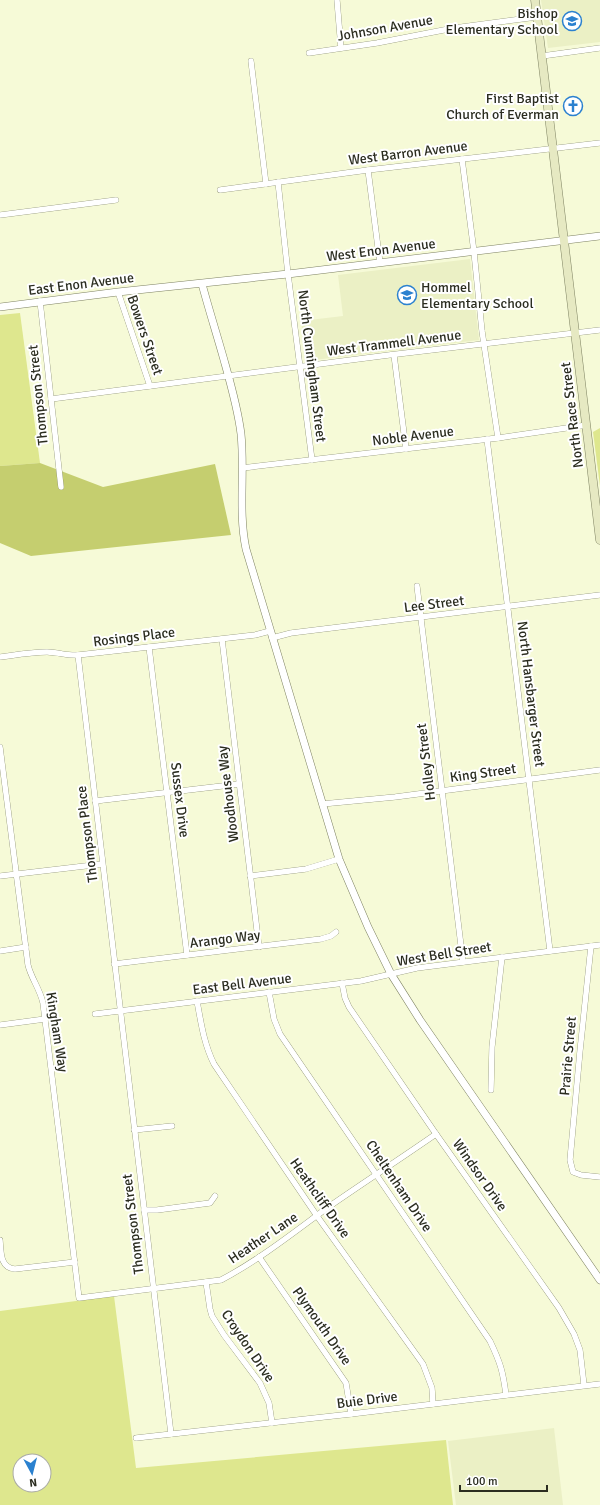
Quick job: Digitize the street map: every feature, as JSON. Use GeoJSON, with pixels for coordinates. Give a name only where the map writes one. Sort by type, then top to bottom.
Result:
{"type":"FeatureCollection","features":[{"type":"Feature","properties":{"kind":"main road","name":"North Race Street"},"geometry":{"type":"LineString","coordinates":[[535,0],[600,540]]}},
{"type":"Feature","properties":{"kind":"street"},"geometry":{"type":"LineString","coordinates":[[337,0],[341,48]]}},
{"type":"Feature","properties":{"kind":"street","name":"Johnson Avenue"},"geometry":{"type":"LineString","coordinates":[[309,53],[454,28],[537,17]]}},
{"type":"Feature","properties":{"kind":"street"},"geometry":{"type":"LineString","coordinates":[[542,56],[600,48]]}},
{"type":"Feature","properties":{"kind":"street"},"geometry":{"type":"LineString","coordinates":[[250,61],[266,184]]}},
{"type":"Feature","properties":{"kind":"street","name":"West Barron Avenue"},"geometry":{"type":"LineString","coordinates":[[220,190],[462,158],[600,143]]}},
{"type":"Feature","properties":{"kind":"street"},"geometry":{"type":"LineString","coordinates":[[462,158],[484,344],[498,438]]}},
{"type":"Feature","properties":{"kind":"street"},"geometry":{"type":"LineString","coordinates":[[368,170],[380,263]]}},
{"type":"Feature","properties":{"kind":"street","name":"North Cunningham Street"},"geometry":{"type":"LineString","coordinates":[[278,182],[288,274],[312,460]]}},
{"type":"Feature","properties":{"kind":"street"},"geometry":{"type":"LineString","coordinates":[[0,215],[116,200]]}},
{"type":"Feature","properties":{"kind":"street","name":"West Enon Avenue"},"geometry":{"type":"LineString","coordinates":[[165,288],[600,236]]}},
{"type":"Feature","properties":{"kind":"street"},"geometry":{"type":"LineString","coordinates":[[202,284],[239,417],[242,453],[242,532],[246,549],[322,804],[340,859],[368,927],[390,974],[420,1020],[600,1280]]}},
{"type":"Feature","properties":{"kind":"street","name":"East Enon Avenue"},"geometry":{"type":"LineString","coordinates":[[0,307],[118,292],[165,288]]}},
{"type":"Feature","properties":{"kind":"street","name":"Bowers Street"},"geometry":{"type":"LineString","coordinates":[[118,292],[150,386]]}},
{"type":"Feature","properties":{"kind":"street","name":"Thompson Street"},"geometry":{"type":"LineString","coordinates":[[40,301],[61,487]]}},
{"type":"Feature","properties":{"kind":"street","name":"West Trammell Avenue"},"geometry":{"type":"LineString","coordinates":[[51,399],[600,330]]}},
{"type":"Feature","properties":{"kind":"street"},"geometry":{"type":"LineString","coordinates":[[394,355],[406,449]]}},
{"type":"Feature","properties":{"kind":"street","name":"Noble Avenue"},"geometry":{"type":"LineString","coordinates":[[242,468],[498,438],[587,425]]}},
{"type":"Feature","properties":{"kind":"street","name":"North Hansbarger Street"},"geometry":{"type":"LineString","coordinates":[[487,439],[550,951]]}},
{"type":"Feature","properties":{"kind":"street","name":"Holley Street"},"geometry":{"type":"LineString","coordinates":[[417,586],[463,962]]}},
{"type":"Feature","properties":{"kind":"street","name":"Lee Street"},"geometry":{"type":"LineString","coordinates":[[271,634],[291,633],[600,595]]}},
{"type":"Feature","properties":{"kind":"street","name":"Rosings Place"},"geometry":{"type":"LineString","coordinates":[[0,657],[44,652],[78,656],[271,634]]}},
{"type":"Feature","properties":{"kind":"street","name":"Woodhouse Way"},"geometry":{"type":"LineString","coordinates":[[222,639],[259,947]]}},
{"type":"Feature","properties":{"kind":"street","name":"Sussex Drive"},"geometry":{"type":"LineString","coordinates":[[149,647],[187,955]]}},
{"type":"Feature","properties":{"kind":"street","name":"Thompson Place"},"geometry":{"type":"LineString","coordinates":[[78,656],[120,1010]]}},
{"type":"Feature","properties":{"kind":"street","name":"Kingham Way"},"geometry":{"type":"LineString","coordinates":[[0,747],[30,973],[41,996],[45,1020],[79,1298]]}},
{"type":"Feature","properties":{"kind":"street","name":"King Street"},"geometry":{"type":"LineString","coordinates":[[322,804],[395,797],[600,770]]}},
{"type":"Feature","properties":{"kind":"street"},"geometry":{"type":"LineString","coordinates":[[95,801],[239,784]]}},
{"type":"Feature","properties":{"kind":"street"},"geometry":{"type":"LineString","coordinates":[[0,804],[7,803]]}},
{"type":"Feature","properties":{"kind":"street"},"geometry":{"type":"LineString","coordinates":[[250,876],[306,869],[340,859]]}},
{"type":"Feature","properties":{"kind":"street"},"geometry":{"type":"LineString","coordinates":[[0,876],[102,864]]}},
{"type":"Feature","properties":{"kind":"street","name":"Arango Way"},"geometry":{"type":"LineString","coordinates":[[114,964],[321,939],[331,936],[336,932]]}},
{"type":"Feature","properties":{"kind":"street","name":"West Bell Street"},"geometry":{"type":"LineString","coordinates":[[390,974],[417,968],[600,945]]}},
{"type":"Feature","properties":{"kind":"street","name":"Prairie Street"},"geometry":{"type":"LineString","coordinates":[[591,946],[570,1160],[573,1172],[577,1174],[600,1177]]}},
{"type":"Feature","properties":{"kind":"street"},"geometry":{"type":"LineString","coordinates":[[0,951],[26,948]]}},
{"type":"Feature","properties":{"kind":"street"},"geometry":{"type":"LineString","coordinates":[[491,1090],[492,1047],[502,957]]}},
{"type":"Feature","properties":{"kind":"street","name":"East Bell Avenue"},"geometry":{"type":"LineString","coordinates":[[95,1014],[360,981],[390,974]]}},
{"type":"Feature","properties":{"kind":"street","name":"Windsor Drive"},"geometry":{"type":"LineString","coordinates":[[342,983],[345,998],[349,1007],[436,1134],[560,1308],[574,1334],[580,1350],[584,1385]]}},
{"type":"Feature","properties":{"kind":"street","name":"Cheltenham Drive"},"geometry":{"type":"LineString","coordinates":[[270,992],[274,1019],[280,1034],[490,1341],[504,1374],[506,1395]]}},
{"type":"Feature","properties":{"kind":"street","name":"Heathcliff Drive"},"geometry":{"type":"LineString","coordinates":[[197,1001],[208,1054],[317,1216],[423,1364],[432,1388],[433,1404]]}},
{"type":"Feature","properties":{"kind":"street","name":"Thompson Street"},"geometry":{"type":"LineString","coordinates":[[120,1010],[171,1434]]}},
{"type":"Feature","properties":{"kind":"street"},"geometry":{"type":"LineString","coordinates":[[0,1025],[45,1020]]}},
{"type":"Feature","properties":{"kind":"street"},"geometry":{"type":"LineString","coordinates":[[134,1130],[172,1126]]}},
{"type":"Feature","properties":{"kind":"street","name":"Heather Lane"},"geometry":{"type":"LineString","coordinates":[[79,1298],[221,1280],[239,1271],[436,1134]]}},
{"type":"Feature","properties":{"kind":"street"},"geometry":{"type":"LineString","coordinates":[[144,1210],[198,1206],[210,1203],[215,1196]]}},
{"type":"Feature","properties":{"kind":"street"},"geometry":{"type":"LineString","coordinates":[[0,1240],[4,1262],[10,1269],[75,1262]]}},
{"type":"Feature","properties":{"kind":"street","name":"Plymouth Drive"},"geometry":{"type":"LineString","coordinates":[[259,1257],[346,1383],[351,1414]]}},
{"type":"Feature","properties":{"kind":"street","name":"Croydon Drive"},"geometry":{"type":"LineString","coordinates":[[206,1282],[212,1316],[224,1335],[260,1383],[269,1403],[272,1423]]}},
{"type":"Feature","properties":{"kind":"street","name":"Buie Drive"},"geometry":{"type":"LineString","coordinates":[[136,1438],[600,1384]]}},
{"type":"Feature","properties":{"kind":"shaded area","name":"Bishop Elementary School"},"geometry":{"type":"Polygon","coordinates":[[[541,0],[600,0],[600,42],[548,48],[541,0]]]}},
{"type":"Feature","properties":{"kind":"shaded area","name":"Hommel Elementary School"},"geometry":{"type":"Polygon","coordinates":[[[470,259],[479,340],[306,361],[301,321],[343,316],[338,275],[470,259]]]}},
{"type":"Feature","properties":{"kind":"shaded area"},"geometry":{"type":"Polygon","coordinates":[[[554,1428],[563,1505],[456,1505],[448,1441],[554,1428]]]}},
{"type":"Feature","properties":{"kind":"green space"},"geometry":{"type":"Polygon","coordinates":[[[20,313],[40,463],[0,466],[0,315],[20,313]]]}},
{"type":"Feature","properties":{"kind":"green space"},"geometry":{"type":"Polygon","coordinates":[[[600,428],[600,486],[593,432],[600,428]]]}},
{"type":"Feature","properties":{"kind":"green space"},"geometry":{"type":"Polygon","coordinates":[[[40,463],[103,487],[215,464],[231,535],[31,556],[0,543],[0,466],[40,463]]]}},
{"type":"Feature","properties":{"kind":"green space"},"geometry":{"type":"Polygon","coordinates":[[[114,1296],[136,1468],[446,1440],[453,1505],[0,1505],[0,1311],[114,1296]]]}},
{"type":"Feature","properties":{"kind":"place","name":"Bishop Elementary School"},"geometry":{"type":"Point","coordinates":[572,21]}},
{"type":"Feature","properties":{"kind":"place","name":"First Baptist Church of Everman"},"geometry":{"type":"Point","coordinates":[573,106]}},
{"type":"Feature","properties":{"kind":"place","name":"Hommel Elementary School"},"geometry":{"type":"Point","coordinates":[407,295]}}]}
